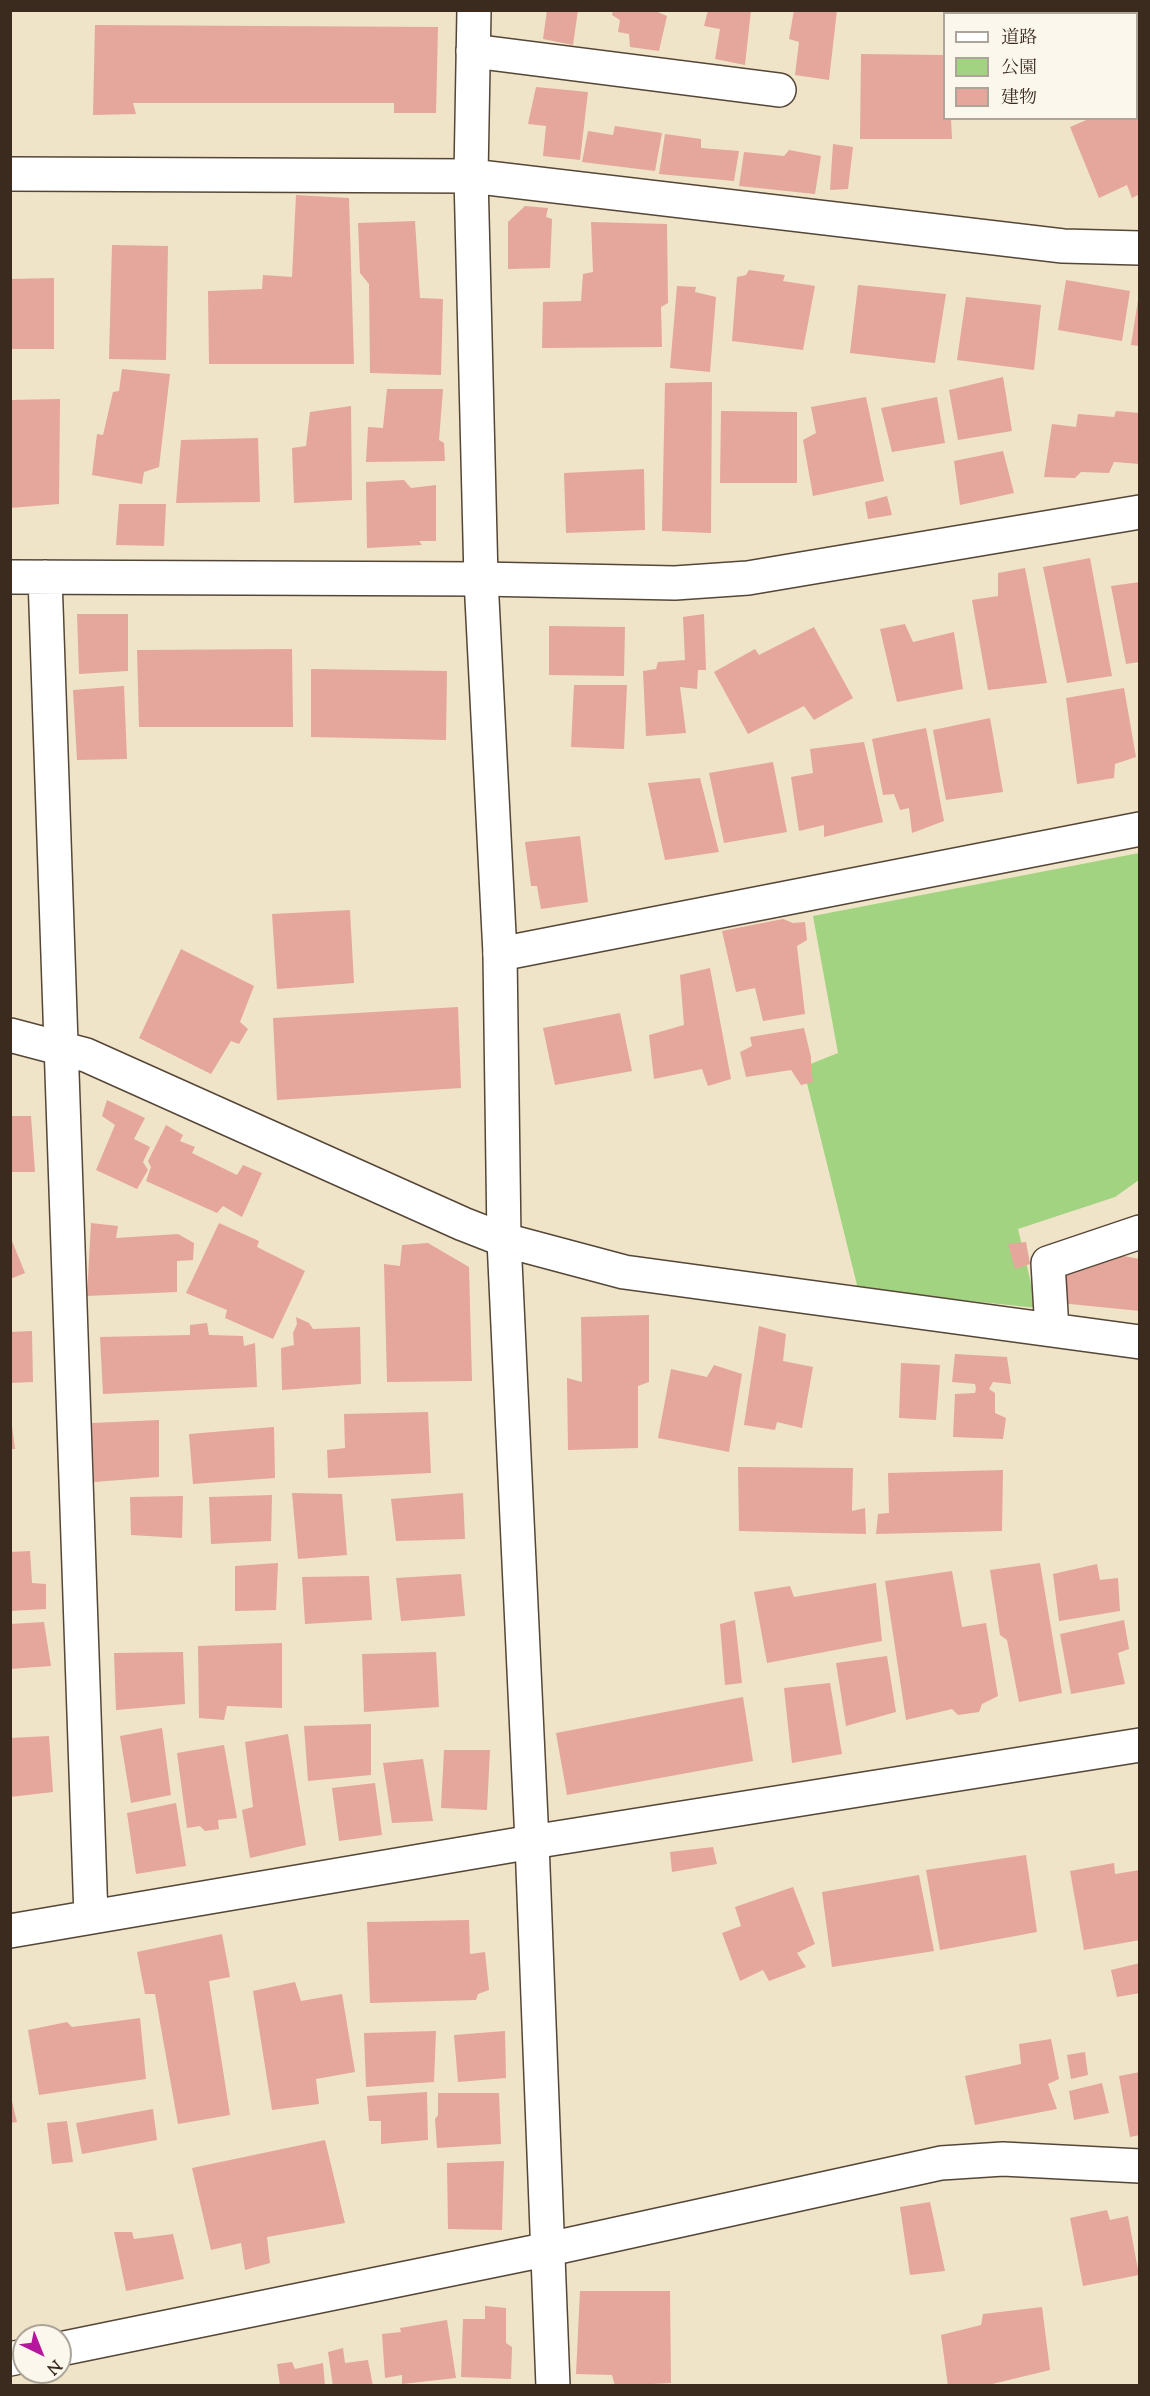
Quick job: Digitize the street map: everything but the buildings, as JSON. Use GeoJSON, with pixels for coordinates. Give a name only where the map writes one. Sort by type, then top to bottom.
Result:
{"type":"FeatureCollection","features":[{"type":"Feature","properties":{"kind":"street"},"geometry":{"type":"LineString","coordinates":[[474,10],[471,176],[481,579],[500,954],[504,1240],[532,1842],[553,2385]]}},
{"type":"Feature","properties":{"kind":"street"},"geometry":{"type":"LineString","coordinates":[[473,51],[779,90]]}},
{"type":"Feature","properties":{"kind":"street"},"geometry":{"type":"LineString","coordinates":[[10,174],[471,176],[1063,246],[1140,248]]}},
{"type":"Feature","properties":{"kind":"street"},"geometry":{"type":"LineString","coordinates":[[10,577],[481,579],[675,583],[748,578],[1140,512]]}},
{"type":"Feature","properties":{"kind":"street"},"geometry":{"type":"LineString","coordinates":[[45,577],[91,1917]]}},
{"type":"Feature","properties":{"kind":"street"},"geometry":{"type":"LineString","coordinates":[[500,954],[1140,829]]}},
{"type":"Feature","properties":{"kind":"street"},"geometry":{"type":"LineString","coordinates":[[10,1035],[86,1055],[463,1224],[504,1240],[624,1272],[1140,1342]]}},
{"type":"Feature","properties":{"kind":"street"},"geometry":{"type":"LineString","coordinates":[[1052,1330],[1048,1263],[1140,1232]]}},
{"type":"Feature","properties":{"kind":"street"},"geometry":{"type":"LineString","coordinates":[[10,1931],[532,1842],[1140,1744]]}},
{"type":"Feature","properties":{"kind":"street"},"geometry":{"type":"LineString","coordinates":[[72,2347],[549,2249],[941,2163],[1003,2159],[1140,2166]]}},
{"type":"Feature","properties":{"kind":"green space"},"geometry":{"type":"Polygon","coordinates":[[[1139,853],[1139,1180],[1115,1197],[1018,1229],[1037,1308],[858,1289],[803,1067],[838,1053],[813,916],[1139,853]]]}}]}
